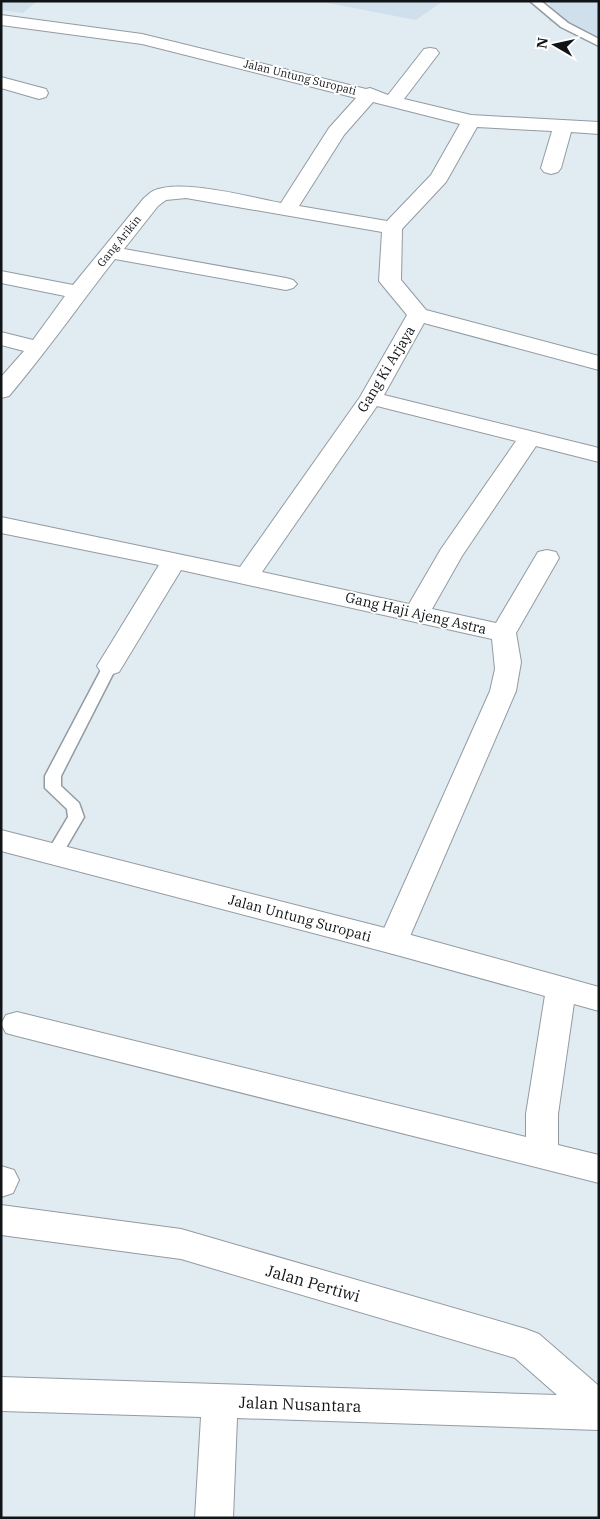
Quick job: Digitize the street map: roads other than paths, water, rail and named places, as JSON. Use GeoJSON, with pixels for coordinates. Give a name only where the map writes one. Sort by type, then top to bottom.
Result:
{"type":"FeatureCollection","features":[{"type":"Feature","properties":{"kind":"street","name":"Jalan Untung Suropati"},"geometry":{"type":"LineString","coordinates":[[1,20],[142,39],[370,94],[471,121],[599,128]]}},
{"type":"Feature","properties":{"kind":"street"},"geometry":{"type":"LineString","coordinates":[[393,100],[430,53]]}},
{"type":"Feature","properties":{"kind":"street"},"geometry":{"type":"LineString","coordinates":[[1,82],[39,93]]}},
{"type":"Feature","properties":{"kind":"street"},"geometry":{"type":"LineString","coordinates":[[286,210],[336,132],[370,94]]}},
{"type":"Feature","properties":{"kind":"street"},"geometry":{"type":"LineString","coordinates":[[418,315],[390,281],[392,228],[439,178],[471,121]]}},
{"type":"Feature","properties":{"kind":"street"},"geometry":{"type":"LineString","coordinates":[[551,168],[563,126]]}},
{"type":"Feature","properties":{"kind":"street","name":"Gang Arikin"},"geometry":{"type":"LineString","coordinates":[[1,391],[38,348],[109,252],[151,202],[160,195],[186,192],[392,228]]}},
{"type":"Feature","properties":{"kind":"street"},"geometry":{"type":"LineString","coordinates":[[109,252],[286,284]]}},
{"type":"Feature","properties":{"kind":"street"},"geometry":{"type":"LineString","coordinates":[[1,277],[78,292]]}},
{"type":"Feature","properties":{"kind":"street","name":"Gang Ki Arjaya"},"geometry":{"type":"LineString","coordinates":[[246,576],[371,398],[418,315],[599,363]]}},
{"type":"Feature","properties":{"kind":"street"},"geometry":{"type":"LineString","coordinates":[[1,338],[38,348]]}},
{"type":"Feature","properties":{"kind":"street"},"geometry":{"type":"LineString","coordinates":[[371,398],[599,455]]}},
{"type":"Feature","properties":{"kind":"street"},"geometry":{"type":"LineString","coordinates":[[416,613],[450,555],[529,439]]}},
{"type":"Feature","properties":{"kind":"street","name":"Gang Haji Ajeng Astra"},"geometry":{"type":"LineString","coordinates":[[1,525],[175,560],[503,633],[510,661],[503,691],[393,942]]}},
{"type":"Feature","properties":{"kind":"street"},"geometry":{"type":"LineString","coordinates":[[503,633],[547,558]]}},
{"type":"Feature","properties":{"kind":"street"},"geometry":{"type":"LineString","coordinates":[[110,666],[175,560]]}},
{"type":"Feature","properties":{"kind":"street","name":"Jalan Untung Suropati"},"geometry":{"type":"LineString","coordinates":[[1,840],[393,942],[599,999]]}},
{"type":"Feature","properties":{"kind":"street"},"geometry":{"type":"LineString","coordinates":[[542,1155],[542,1114],[561,990]]}},
{"type":"Feature","properties":{"kind":"street"},"geometry":{"type":"LineString","coordinates":[[17,1024],[599,1168]]}},
{"type":"Feature","properties":{"kind":"street","name":"Jalan Pertiwi"},"geometry":{"type":"LineString","coordinates":[[1,1220],[181,1244],[526,1345],[599,1409]]}},
{"type":"Feature","properties":{"kind":"street","name":"Jalan Nusantara"},"geometry":{"type":"LineString","coordinates":[[1,1394],[599,1413]]}},
{"type":"Feature","properties":{"kind":"street"},"geometry":{"type":"LineString","coordinates":[[214,1518],[220,1401]]}},
{"type":"Feature","properties":{"kind":"lane"},"geometry":{"type":"LineString","coordinates":[[535,1],[548,14],[578,35],[599,43]]}},
{"type":"Feature","properties":{"kind":"lane"},"geometry":{"type":"LineString","coordinates":[[54,854],[76,816],[74,807],[53,788],[53,776],[110,666]]}}]}
